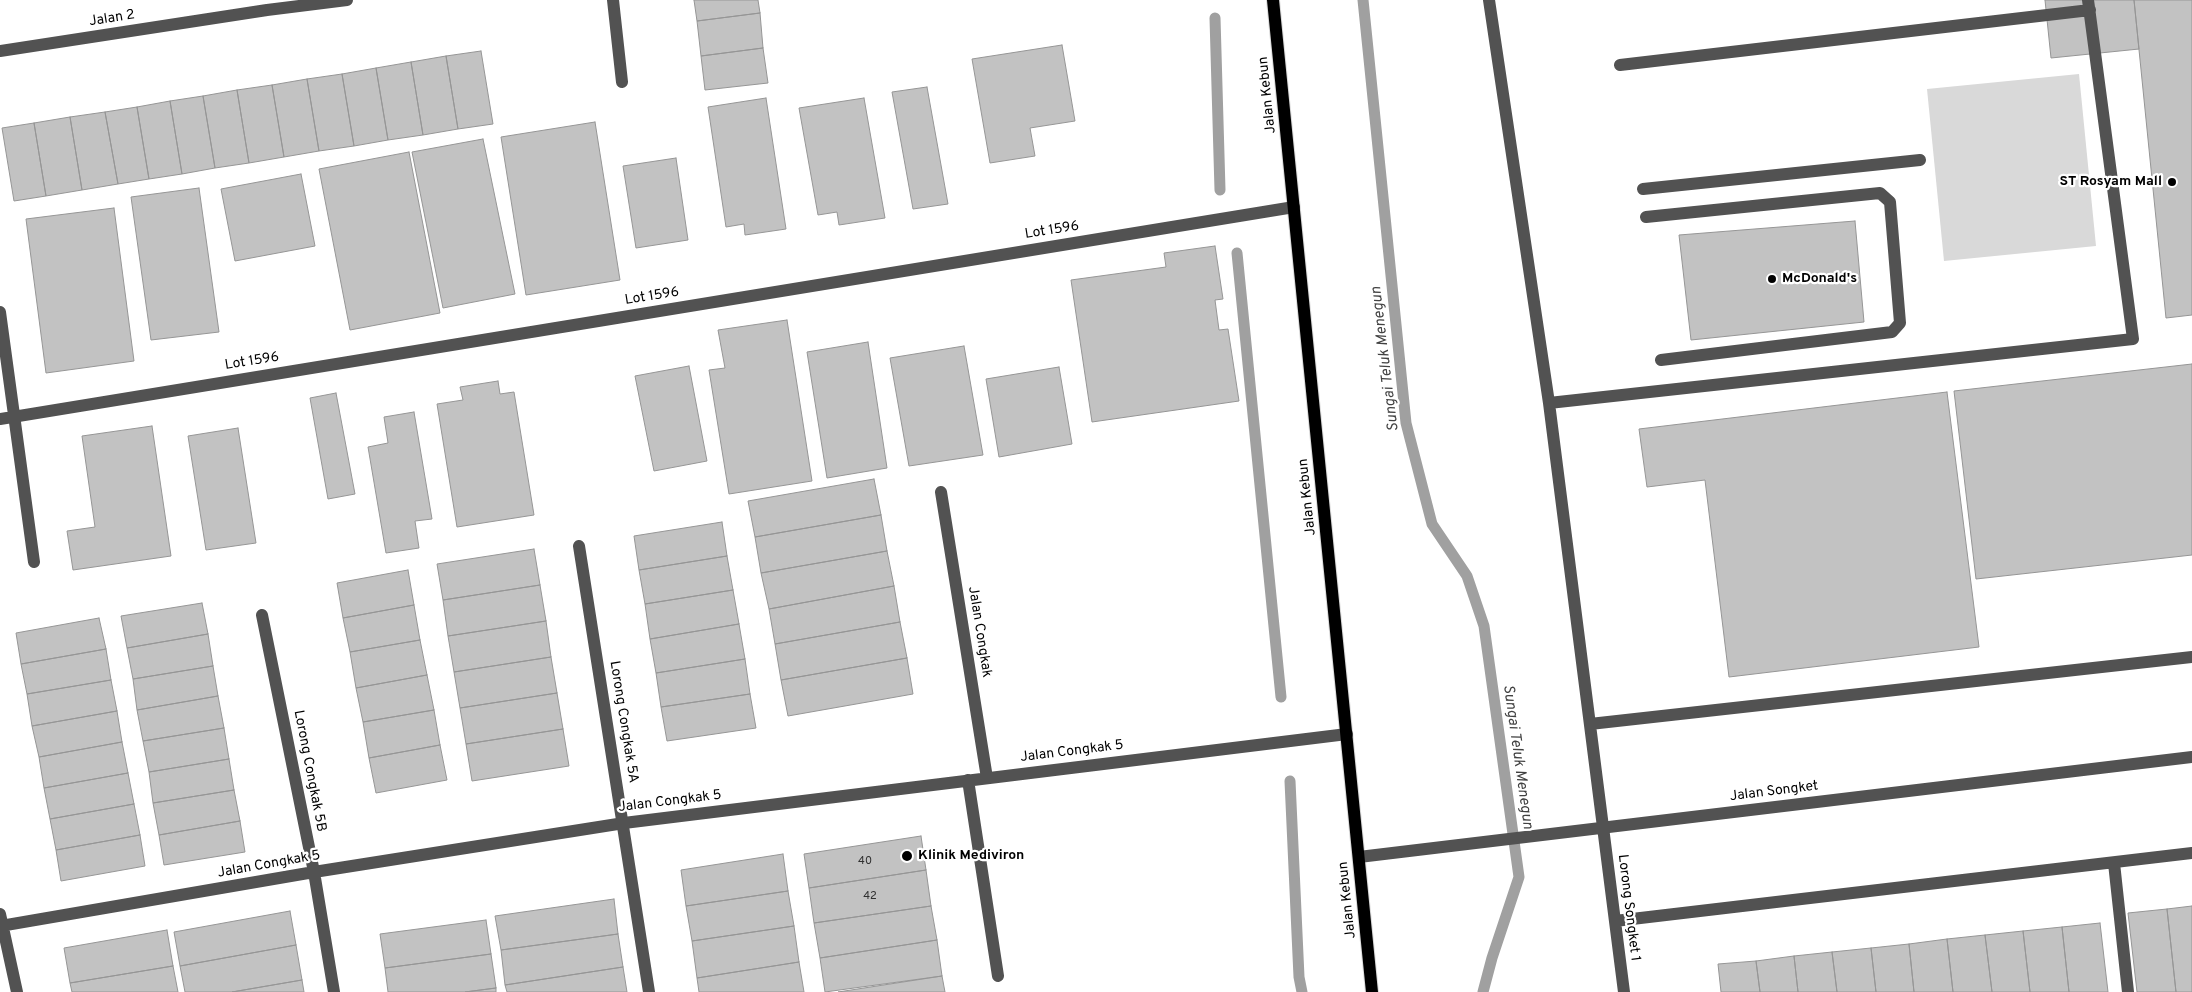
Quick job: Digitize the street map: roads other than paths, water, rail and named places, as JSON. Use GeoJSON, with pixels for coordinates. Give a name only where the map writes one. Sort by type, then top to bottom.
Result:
{"type":"FeatureCollection","features":[{"type":"Feature","properties":{"kind":"main road","name":"Jalan Kebun"},"geometry":{"type":"LineString","coordinates":[[1273,0],[1372,992]]}},
{"type":"Feature","properties":{"kind":"street","name":"Jalan 2"},"geometry":{"type":"LineString","coordinates":[[0,51],[266,5],[347,0]]}},
{"type":"Feature","properties":{"kind":"street"},"geometry":{"type":"LineString","coordinates":[[613,0],[622,82]]}},
{"type":"Feature","properties":{"kind":"street","name":"Lorong Songket 1"},"geometry":{"type":"LineString","coordinates":[[1489,0],[1549,403],[1624,992]]}},
{"type":"Feature","properties":{"kind":"street"},"geometry":{"type":"LineString","coordinates":[[1549,403],[2133,339],[2089,5],[1620,64]]}},
{"type":"Feature","properties":{"kind":"street"},"geometry":{"type":"LineString","coordinates":[[1643,189],[1920,160]]}},
{"type":"Feature","properties":{"kind":"street"},"geometry":{"type":"LineString","coordinates":[[1646,217],[1880,193],[1890,202],[1900,323],[1892,332],[1661,360]]}},
{"type":"Feature","properties":{"kind":"street","name":"Lot 1596"},"geometry":{"type":"LineString","coordinates":[[0,419],[1294,207]]}},
{"type":"Feature","properties":{"kind":"street"},"geometry":{"type":"LineString","coordinates":[[0,312],[34,562]]}},
{"type":"Feature","properties":{"kind":"street","name":"Jalan Congkak"},"geometry":{"type":"LineString","coordinates":[[941,492],[987,778]]}},
{"type":"Feature","properties":{"kind":"street","name":"Lorong Congkak 5A"},"geometry":{"type":"LineString","coordinates":[[579,546],[624,823],[649,992]]}},
{"type":"Feature","properties":{"kind":"street","name":"Lorong Congkak 5B"},"geometry":{"type":"LineString","coordinates":[[262,615],[314,872],[334,992]]}},
{"type":"Feature","properties":{"kind":"street"},"geometry":{"type":"LineString","coordinates":[[1590,724],[2192,657]]}},
{"type":"Feature","properties":{"kind":"street","name":"Jalan Congkak 5"},"geometry":{"type":"LineString","coordinates":[[1,922],[624,823],[1347,734]]}},
{"type":"Feature","properties":{"kind":"street","name":"Jalan Songket"},"geometry":{"type":"LineString","coordinates":[[1359,857],[2192,757]]}},
{"type":"Feature","properties":{"kind":"street"},"geometry":{"type":"LineString","coordinates":[[968,780],[998,976]]}},
{"type":"Feature","properties":{"kind":"street"},"geometry":{"type":"LineString","coordinates":[[1615,921],[2192,853]]}},
{"type":"Feature","properties":{"kind":"street"},"geometry":{"type":"LineString","coordinates":[[2114,863],[2128,992]]}},
{"type":"Feature","properties":{"kind":"street"},"geometry":{"type":"LineString","coordinates":[[1,922],[17,992]]}},
{"type":"Feature","properties":{"kind":"waterway","name":"Sungai Teluk Menegun"},"geometry":{"type":"LineString","coordinates":[[1363,0],[1406,423],[1432,524],[1467,576],[1484,626],[1519,877],[1492,958],[1483,992]]}},
{"type":"Feature","properties":{"kind":"waterway"},"geometry":{"type":"LineString","coordinates":[[1215,18],[1220,190]]}},
{"type":"Feature","properties":{"kind":"waterway"},"geometry":{"type":"LineString","coordinates":[[1237,253],[1281,697]]}},
{"type":"Feature","properties":{"kind":"waterway"},"geometry":{"type":"LineString","coordinates":[[1290,781],[1299,977],[1302,992]]}},
{"type":"Feature","properties":{"kind":"place","name":"ST Rosyam Mall"},"geometry":{"type":"Point","coordinates":[2172,182]}},
{"type":"Feature","properties":{"kind":"place","name":"McDonald's"},"geometry":{"type":"Point","coordinates":[1772,279]}},
{"type":"Feature","properties":{"kind":"place","name":"Klinik Mediviron"},"geometry":{"type":"Point","coordinates":[907,856]}}]}
